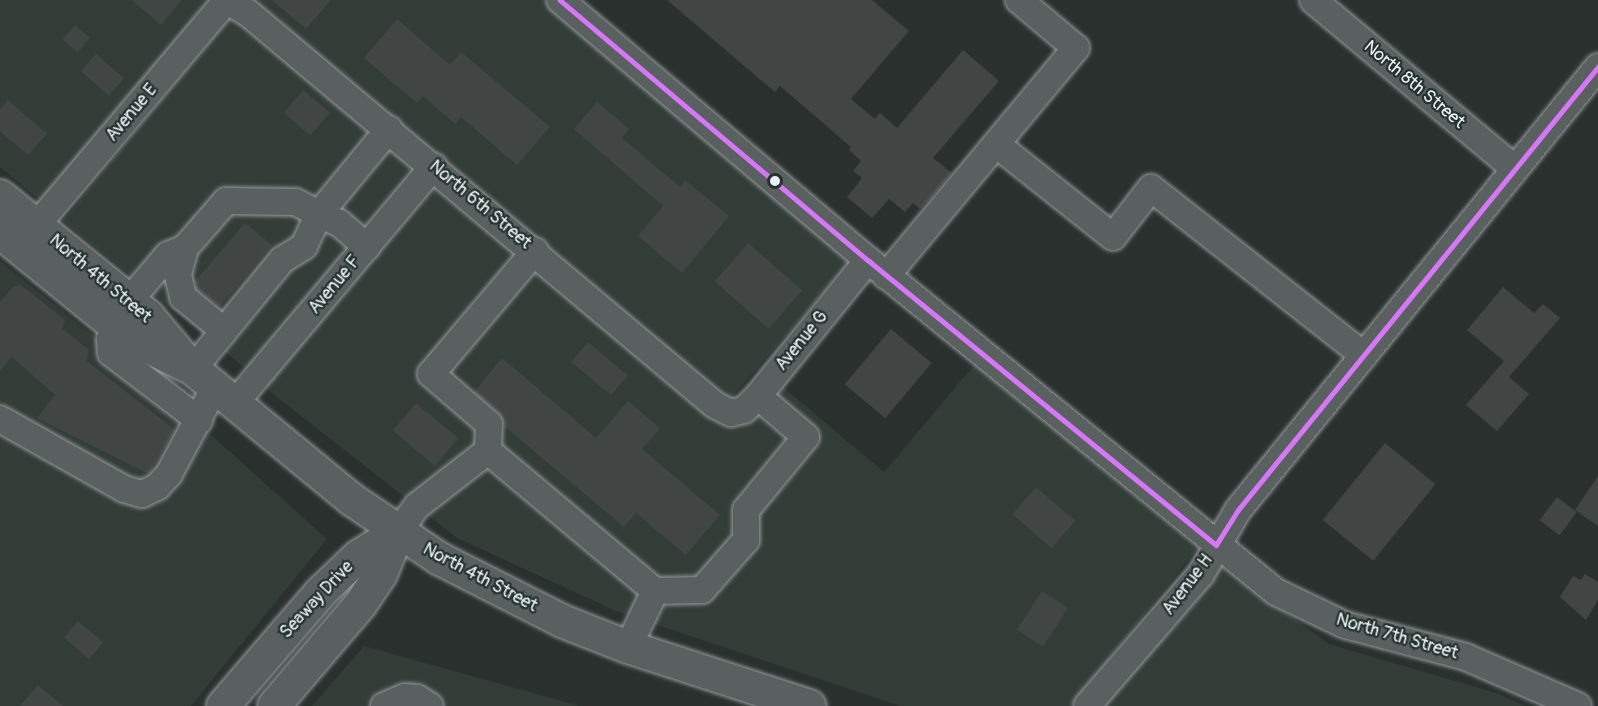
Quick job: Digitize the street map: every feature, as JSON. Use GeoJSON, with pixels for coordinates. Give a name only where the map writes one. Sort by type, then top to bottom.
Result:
{"type":"FeatureCollection","features":[{"type":"Feature","properties":{"kind":"main road","name":"North 4th Street"},"geometry":{"type":"LineString","coordinates":[[0,196],[36,226],[124,314]]}},
{"type":"Feature","properties":{"kind":"main road","name":"North 4th Street"},"geometry":{"type":"LineString","coordinates":[[2,239],[124,314],[148,316],[203,379],[351,499],[398,532],[494,589],[628,647],[810,706]]}},
{"type":"Feature","properties":{"kind":"main road","name":"Seaway Drive"},"geometry":{"type":"LineString","coordinates":[[223,706],[321,592],[359,556],[398,532]]}},
{"type":"Feature","properties":{"kind":"main road","name":"Seaway Drive"},"geometry":{"type":"LineString","coordinates":[[274,706],[360,605],[381,574],[398,532]]}},
{"type":"Feature","properties":{"kind":"street","name":"North 6th Street"},"geometry":{"type":"LineString","coordinates":[[226,0],[248,13],[434,166],[715,405],[731,413]]}},
{"type":"Feature","properties":{"kind":"street","name":"Avenue E"},"geometry":{"type":"LineString","coordinates":[[36,226],[226,0]]}},
{"type":"Feature","properties":{"kind":"street","name":"North 7th Street"},"geometry":{"type":"LineString","coordinates":[[560,0],[877,268],[1276,592],[1346,625],[1466,657],[1578,706]]}},
{"type":"Feature","properties":{"kind":"street","name":"Avenue G"},"geometry":{"type":"LineString","coordinates":[[731,413],[744,410],[758,396],[996,144],[1076,48],[1019,0]]}},
{"type":"Feature","properties":{"kind":"street","name":"North 8th Street"},"geometry":{"type":"LineString","coordinates":[[1313,0],[1515,169]]}},
{"type":"Feature","properties":{"kind":"street","name":"Avenue H"},"geometry":{"type":"LineString","coordinates":[[1087,706],[1201,573],[1238,510],[1598,67]]}},
{"type":"Feature","properties":{"kind":"street"},"geometry":{"type":"LineString","coordinates":[[0,419],[124,489],[142,494],[157,487],[169,474],[199,420],[203,379],[224,331],[282,260],[304,246],[319,214],[389,129]]}},
{"type":"Feature","properties":{"kind":"street"},"geometry":{"type":"LineString","coordinates":[[996,144],[1113,237],[1151,188],[1363,356]]}},
{"type":"Feature","properties":{"kind":"street","name":"Avenue F"},"geometry":{"type":"LineString","coordinates":[[203,379],[367,247],[434,166]]}},
{"type":"Feature","properties":{"kind":"street"},"geometry":{"type":"LineString","coordinates":[[199,420],[111,353],[110,339],[124,314],[168,255],[185,248],[226,201],[295,202],[339,223],[367,247]]}},
{"type":"Feature","properties":{"kind":"street"},"geometry":{"type":"LineString","coordinates":[[185,248],[178,275],[183,297],[224,331]]}},
{"type":"Feature","properties":{"kind":"street"},"geometry":{"type":"LineString","coordinates":[[398,532],[417,507],[488,451],[489,424],[431,374],[535,250]]}},
{"type":"Feature","properties":{"kind":"street"},"geometry":{"type":"LineString","coordinates":[[150,383],[203,379]]}},
{"type":"Feature","properties":{"kind":"street"},"geometry":{"type":"LineString","coordinates":[[488,451],[655,591],[702,590],[746,540],[746,510],[806,437],[758,396]]}},
{"type":"Feature","properties":{"kind":"street"},"geometry":{"type":"LineString","coordinates":[[628,647],[655,591]]}},
{"type":"Feature","properties":{"kind":"street"},"geometry":{"type":"LineString","coordinates":[[384,706],[405,697],[417,698],[430,706]]}},
{"type":"Feature","properties":{"kind":"shaded area"},"geometry":{"type":"Polygon","coordinates":[[[0,0],[211,1],[42,202],[0,167],[0,0]]]}},
{"type":"Feature","properties":{"kind":"shaded area"},"geometry":{"type":"Polygon","coordinates":[[[246,0],[545,0],[852,260],[729,400],[246,0]]]}},
{"type":"Feature","properties":{"kind":"shaded area"},"geometry":{"type":"Polygon","coordinates":[[[230,15],[419,168],[252,374],[63,221],[230,15]]]}},
{"type":"Feature","properties":{"kind":"shaded area"},"geometry":{"type":"Polygon","coordinates":[[[437,182],[731,428],[737,427],[777,382],[884,472],[976,363],[1198,547],[1071,706],[900,706],[616,611],[457,538],[264,387],[437,182]]]}},
{"type":"Feature","properties":{"kind":"shaded area"},"geometry":{"type":"Polygon","coordinates":[[[0,261],[162,391],[327,539],[191,706],[0,706],[0,261]]]}},
{"type":"Feature","properties":{"kind":"shaded area"},"geometry":{"type":"Polygon","coordinates":[[[1216,562],[1329,644],[1496,693],[1525,706],[1100,706],[1216,562]]]}},
{"type":"Feature","properties":{"kind":"shaded area"},"geometry":{"type":"Polygon","coordinates":[[[364,646],[580,706],[312,706],[364,646]]]}},
{"type":"Feature","properties":{"kind":"building"},"geometry":{"type":"Polygon","coordinates":[[[132,0],[182,0],[161,25],[132,0]]]}},
{"type":"Feature","properties":{"kind":"building"},"geometry":{"type":"Polygon","coordinates":[[[272,0],[331,0],[306,29],[272,0]]]}},
{"type":"Feature","properties":{"kind":"building"},"geometry":{"type":"Polygon","coordinates":[[[667,0],[872,0],[909,31],[851,99],[875,119],[880,113],[897,128],[963,50],[999,81],[933,158],[952,173],[931,198],[920,209],[913,203],[905,212],[889,199],[872,218],[847,197],[862,178],[853,171],[861,161],[849,150],[851,147],[780,86],[775,92],[667,0]]]}},
{"type":"Feature","properties":{"kind":"building"},"geometry":{"type":"Polygon","coordinates":[[[397,19],[450,65],[461,52],[550,127],[517,165],[461,117],[455,124],[423,96],[417,103],[364,58],[397,19]]]}},
{"type":"Feature","properties":{"kind":"building"},"geometry":{"type":"Polygon","coordinates":[[[75,25],[90,38],[78,52],[63,39],[75,25]]]}},
{"type":"Feature","properties":{"kind":"building"},"geometry":{"type":"Polygon","coordinates":[[[96,54],[124,78],[109,96],[81,71],[96,54]]]}},
{"type":"Feature","properties":{"kind":"building"},"geometry":{"type":"Polygon","coordinates":[[[303,90],[330,112],[311,135],[284,113],[303,90]]]}},
{"type":"Feature","properties":{"kind":"building"},"geometry":{"type":"Polygon","coordinates":[[[8,100],[47,134],[28,155],[0,131],[0,110],[8,100]]]}},
{"type":"Feature","properties":{"kind":"building"},"geometry":{"type":"Polygon","coordinates":[[[597,102],[629,129],[622,138],[680,187],[685,180],[729,216],[682,273],[638,236],[663,206],[574,129],[597,102]]]}},
{"type":"Feature","properties":{"kind":"building"},"geometry":{"type":"Polygon","coordinates":[[[245,223],[272,245],[219,307],[196,289],[195,281],[245,223]]]}},
{"type":"Feature","properties":{"kind":"building"},"geometry":{"type":"Polygon","coordinates":[[[748,243],[802,290],[769,329],[715,281],[748,243]]]}},
{"type":"Feature","properties":{"kind":"building"},"geometry":{"type":"Polygon","coordinates":[[[21,285],[65,320],[62,328],[89,350],[87,361],[175,430],[149,474],[37,418],[55,395],[12,357],[0,370],[0,302],[14,286],[21,285]]]}},
{"type":"Feature","properties":{"kind":"building"},"geometry":{"type":"Polygon","coordinates":[[[1503,287],[1534,313],[1543,304],[1560,318],[1509,377],[1529,394],[1497,431],[1466,405],[1504,361],[1467,330],[1503,287]]]}},
{"type":"Feature","properties":{"kind":"building"},"geometry":{"type":"Polygon","coordinates":[[[891,329],[932,363],[885,418],[845,384],[891,329]]]}},
{"type":"Feature","properties":{"kind":"building"},"geometry":{"type":"Polygon","coordinates":[[[588,342],[628,375],[611,395],[571,362],[588,342]]]}},
{"type":"Feature","properties":{"kind":"building"},"geometry":{"type":"Polygon","coordinates":[[[502,358],[596,438],[628,401],[660,428],[642,449],[720,515],[686,555],[636,513],[624,527],[504,426],[499,413],[474,392],[502,358]]]}},
{"type":"Feature","properties":{"kind":"building"},"geometry":{"type":"Polygon","coordinates":[[[416,403],[458,438],[435,466],[393,431],[416,403]]]}},
{"type":"Feature","properties":{"kind":"building"},"geometry":{"type":"Polygon","coordinates":[[[1385,443],[1436,484],[1373,561],[1323,520],[1385,443]]]}},
{"type":"Feature","properties":{"kind":"building"},"geometry":{"type":"Polygon","coordinates":[[[1598,476],[1598,526],[1575,510],[1598,476]]]}},
{"type":"Feature","properties":{"kind":"building"},"geometry":{"type":"Polygon","coordinates":[[[1036,487],[1075,521],[1052,548],[1012,514],[1036,487]]]}},
{"type":"Feature","properties":{"kind":"building"},"geometry":{"type":"Polygon","coordinates":[[[1557,497],[1577,512],[1560,535],[1540,520],[1557,497]]]}},
{"type":"Feature","properties":{"kind":"building"},"geometry":{"type":"Polygon","coordinates":[[[1585,574],[1598,582],[1598,600],[1586,620],[1560,597],[1573,576],[1581,580],[1585,574]]]}},
{"type":"Feature","properties":{"kind":"building"},"geometry":{"type":"Polygon","coordinates":[[[1042,591],[1068,608],[1043,646],[1017,630],[1042,591]]]}},
{"type":"Feature","properties":{"kind":"building"},"geometry":{"type":"Polygon","coordinates":[[[78,621],[103,642],[89,659],[64,638],[78,621]]]}},
{"type":"Feature","properties":{"kind":"building"},"geometry":{"type":"Polygon","coordinates":[[[38,685],[63,706],[20,706],[38,685]]]}},
{"type":"Feature","properties":{"kind":"transit line"},"geometry":{"type":"LineString","coordinates":[[560,0],[868,260],[1216,545],[1238,510],[1598,67]]}}]}
